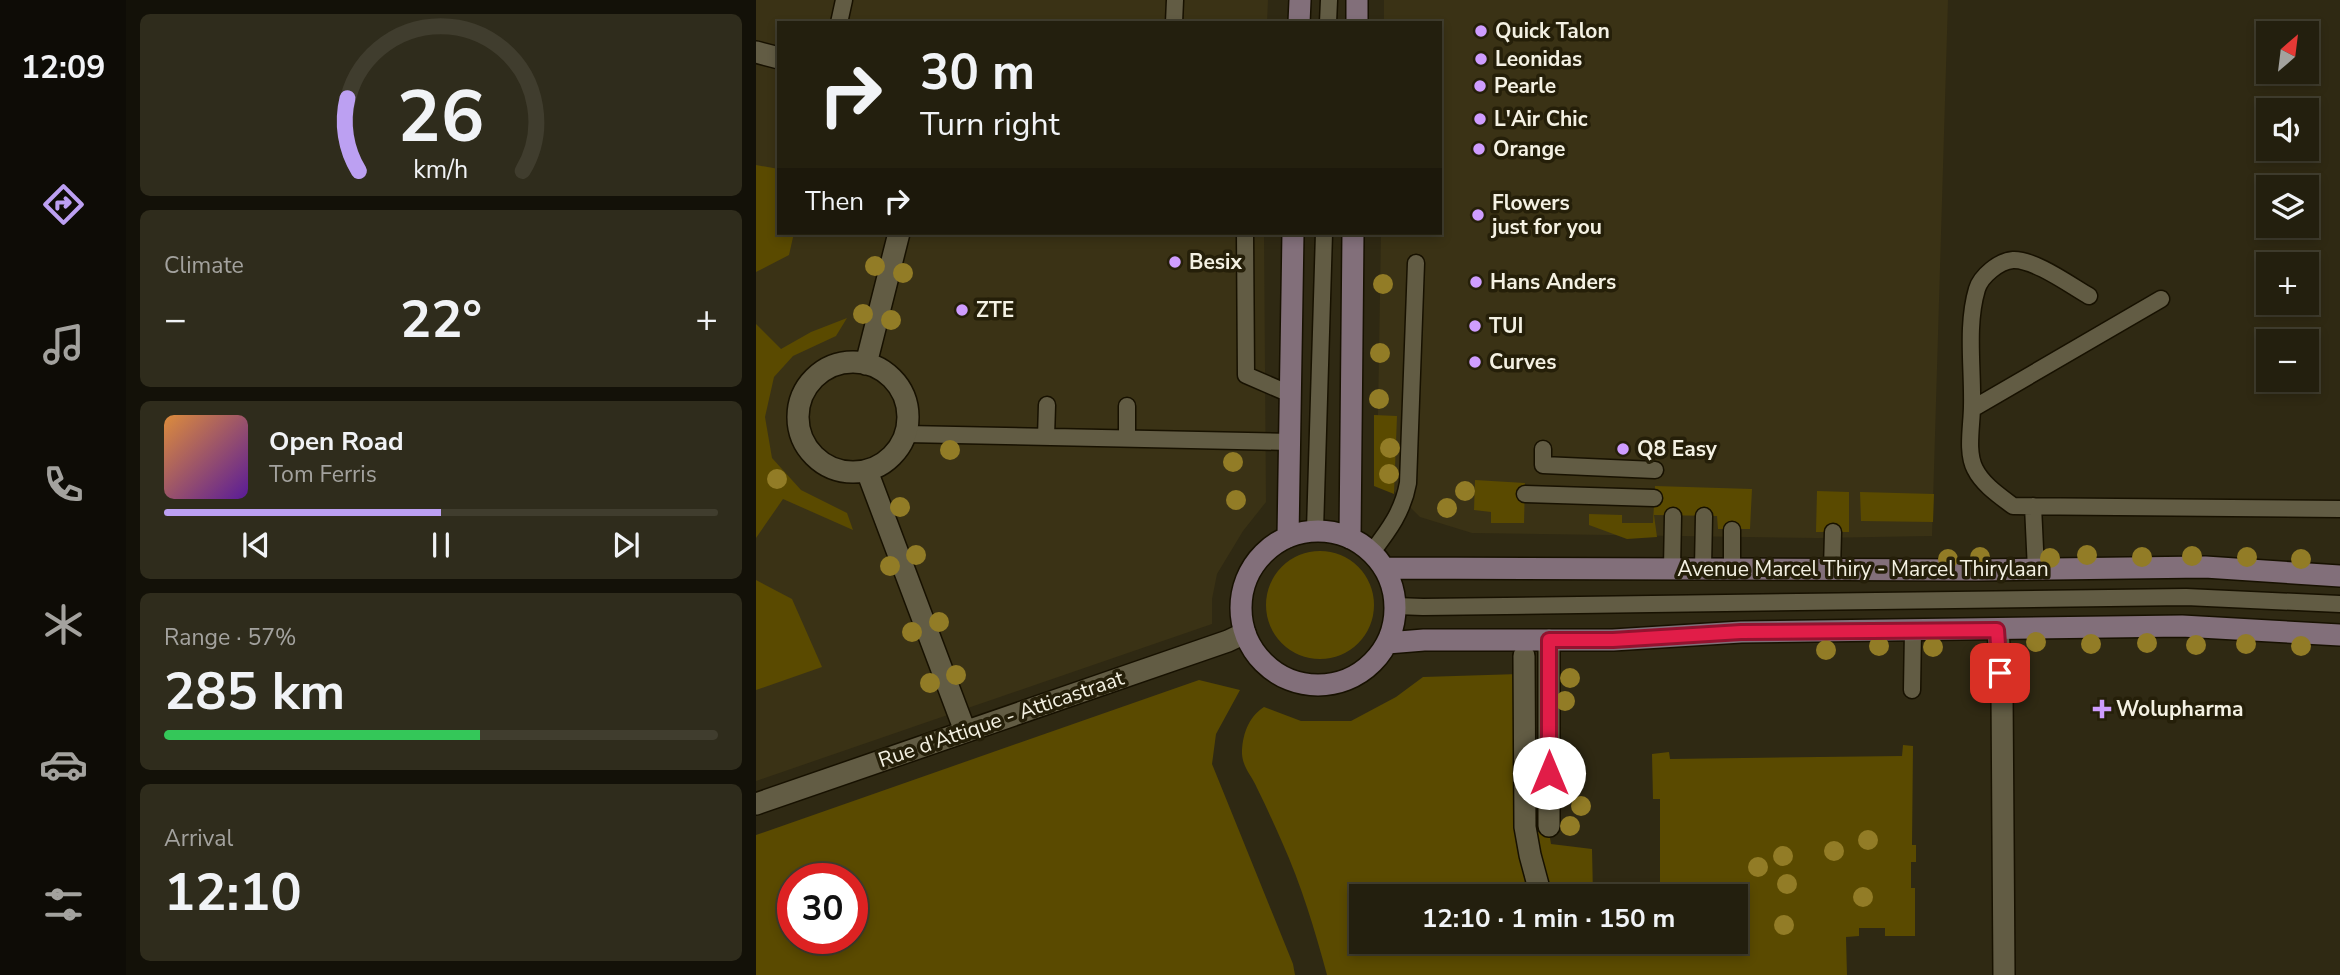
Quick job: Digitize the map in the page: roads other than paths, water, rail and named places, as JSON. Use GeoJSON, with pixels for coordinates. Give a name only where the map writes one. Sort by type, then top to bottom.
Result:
{"type":"FeatureCollection","features":[{"type":"Feature","properties":{"kind":"main road"},"geometry":{"type":"LineString","coordinates":[[1299,21],[1300,0]]}},
{"type":"Feature","properties":{"kind":"main road"},"geometry":{"type":"LineString","coordinates":[[1357,0],[1357,21]]}},
{"type":"Feature","properties":{"kind":"main road"},"geometry":{"type":"LineString","coordinates":[[1288,537],[1293,235]]}},
{"type":"Feature","properties":{"kind":"main road"},"geometry":{"type":"LineString","coordinates":[[1350,538],[1353,235]]}},
{"type":"Feature","properties":{"kind":"main road"},"geometry":{"type":"LineString","coordinates":[[1315,530],[1350,538],[1378,560],[1394,593],[1396,606],[1394,625],[1378,657],[1358,674],[1335,683],[1319,685],[1286,678],[1271,669],[1251,646],[1245,632],[1241,600],[1251,569],[1261,555],[1288,537],[1315,530]]}},
{"type":"Feature","properties":{"kind":"main road","name":"Avenue Marcel Thiry - Marcel Thirylaan"},"geometry":{"type":"LineString","coordinates":[[1378,560],[1672,568],[2036,570],[2205,567],[2340,576]]}},
{"type":"Feature","properties":{"kind":"main road"},"geometry":{"type":"LineString","coordinates":[[1387,643],[1424,640],[1613,640],[1741,632],[2182,626],[2340,635]]}},
{"type":"Feature","properties":{"kind":"street"},"geometry":{"type":"LineString","coordinates":[[756,52],[777,57]]}},
{"type":"Feature","properties":{"kind":"street"},"geometry":{"type":"LineString","coordinates":[[866,364],[898,235]]}},
{"type":"Feature","properties":{"kind":"street"},"geometry":{"type":"LineString","coordinates":[[850,362],[866,364],[881,370],[894,380],[903,393],[909,421],[906,434],[887,461],[867,471],[854,473],[829,467],[809,451],[803,440],[798,418],[802,396],[810,383],[835,365],[850,362]]}},
{"type":"Feature","properties":{"kind":"street"},"geometry":{"type":"LineString","coordinates":[[867,471],[965,732]]}},
{"type":"Feature","properties":{"kind":"street"},"geometry":{"type":"LineString","coordinates":[[1997,630],[2002,693],[2004,975]]}},
{"type":"Feature","properties":{"kind":"street","name":"Rue d'Attique - Atticastraat"},"geometry":{"type":"LineString","coordinates":[[756,804],[1228,641],[1245,632]]}},
{"type":"Feature","properties":{"kind":"street"},"geometry":{"type":"LineString","coordinates":[[1549,640],[1549,825]]}},
{"type":"Feature","properties":{"kind":"street"},"geometry":{"type":"LineString","coordinates":[[1524,656],[1525,827],[1538,884]]}},
{"type":"Feature","properties":{"kind":"lane"},"geometry":{"type":"LineString","coordinates":[[839,21],[844,0]]}},
{"type":"Feature","properties":{"kind":"lane"},"geometry":{"type":"LineString","coordinates":[[1174,21],[1175,0]]}},
{"type":"Feature","properties":{"kind":"lane"},"geometry":{"type":"LineString","coordinates":[[1328,21],[1329,0]]}},
{"type":"Feature","properties":{"kind":"lane"},"geometry":{"type":"LineString","coordinates":[[1245,235],[1246,375],[1290,394]]}},
{"type":"Feature","properties":{"kind":"lane"},"geometry":{"type":"LineString","coordinates":[[1315,530],[1324,235]]}},
{"type":"Feature","properties":{"kind":"lane"},"geometry":{"type":"LineString","coordinates":[[2089,296],[2029,262],[2011,260],[1994,267],[1978,286],[1972,319],[1970,438],[1974,469],[1991,488],[2013,506],[2340,509]]}},
{"type":"Feature","properties":{"kind":"lane"},"geometry":{"type":"LineString","coordinates":[[1378,560],[1406,498],[1408,483],[1416,263]]}},
{"type":"Feature","properties":{"kind":"lane"},"geometry":{"type":"LineString","coordinates":[[1972,409],[2161,299]]}},
{"type":"Feature","properties":{"kind":"lane"},"geometry":{"type":"LineString","coordinates":[[1046,437],[1047,405]]}},
{"type":"Feature","properties":{"kind":"lane"},"geometry":{"type":"LineString","coordinates":[[1127,406],[1127,438]]}},
{"type":"Feature","properties":{"kind":"lane"},"geometry":{"type":"LineString","coordinates":[[906,434],[1290,442]]}},
{"type":"Feature","properties":{"kind":"lane"},"geometry":{"type":"LineString","coordinates":[[1543,450],[1543,465],[1585,459],[1655,470]]}},
{"type":"Feature","properties":{"kind":"lane"},"geometry":{"type":"LineString","coordinates":[[1630,452],[1630,468]]}},
{"type":"Feature","properties":{"kind":"lane"},"geometry":{"type":"LineString","coordinates":[[1525,494],[1654,498]]}},
{"type":"Feature","properties":{"kind":"lane"},"geometry":{"type":"LineString","coordinates":[[2033,506],[2036,570]]}},
{"type":"Feature","properties":{"kind":"lane"},"geometry":{"type":"LineString","coordinates":[[1672,568],[1673,516]]}},
{"type":"Feature","properties":{"kind":"lane"},"geometry":{"type":"LineString","coordinates":[[1703,568],[1704,516]]}},
{"type":"Feature","properties":{"kind":"lane"},"geometry":{"type":"LineString","coordinates":[[1732,530],[1732,568]]}},
{"type":"Feature","properties":{"kind":"lane"},"geometry":{"type":"LineString","coordinates":[[1832,569],[1833,532]]}},
{"type":"Feature","properties":{"kind":"lane","name":"Avenue Marcel Thiry - Marcel Thirylaan"},"geometry":{"type":"LineString","coordinates":[[1396,606],[2186,597],[2340,604]]}},
{"type":"Feature","properties":{"kind":"lane"},"geometry":{"type":"LineString","coordinates":[[1912,690],[1913,630]]}},
{"type":"Feature","properties":{"kind":"place","name":"Quick Talon"},"geometry":{"type":"Point","coordinates":[1481,31]}},
{"type":"Feature","properties":{"kind":"place","name":"Leonidas"},"geometry":{"type":"Point","coordinates":[1481,59]}},
{"type":"Feature","properties":{"kind":"place","name":"Pearle"},"geometry":{"type":"Point","coordinates":[1480,86]}},
{"type":"Feature","properties":{"kind":"place","name":"L'Air Chic"},"geometry":{"type":"Point","coordinates":[1480,119]}},
{"type":"Feature","properties":{"kind":"place","name":"Orange"},"geometry":{"type":"Point","coordinates":[1479,149]}},
{"type":"Feature","properties":{"kind":"place","name":"Flowers just for you"},"geometry":{"type":"Point","coordinates":[1478,215]}},
{"type":"Feature","properties":{"kind":"place","name":"Besix"},"geometry":{"type":"Point","coordinates":[1175,262]}},
{"type":"Feature","properties":{"kind":"place","name":"Hans Anders"},"geometry":{"type":"Point","coordinates":[1476,282]}},
{"type":"Feature","properties":{"kind":"place","name":"ZTE"},"geometry":{"type":"Point","coordinates":[962,310]}},
{"type":"Feature","properties":{"kind":"place","name":"TUI"},"geometry":{"type":"Point","coordinates":[1475,326]}},
{"type":"Feature","properties":{"kind":"place","name":"Curves"},"geometry":{"type":"Point","coordinates":[1475,362]}},
{"type":"Feature","properties":{"kind":"place","name":"Q8 Easy"},"geometry":{"type":"Point","coordinates":[1623,449]}},
{"type":"Feature","properties":{"kind":"place","name":"Wolupharma"},"geometry":{"type":"Point","coordinates":[2102,709]}}]}
